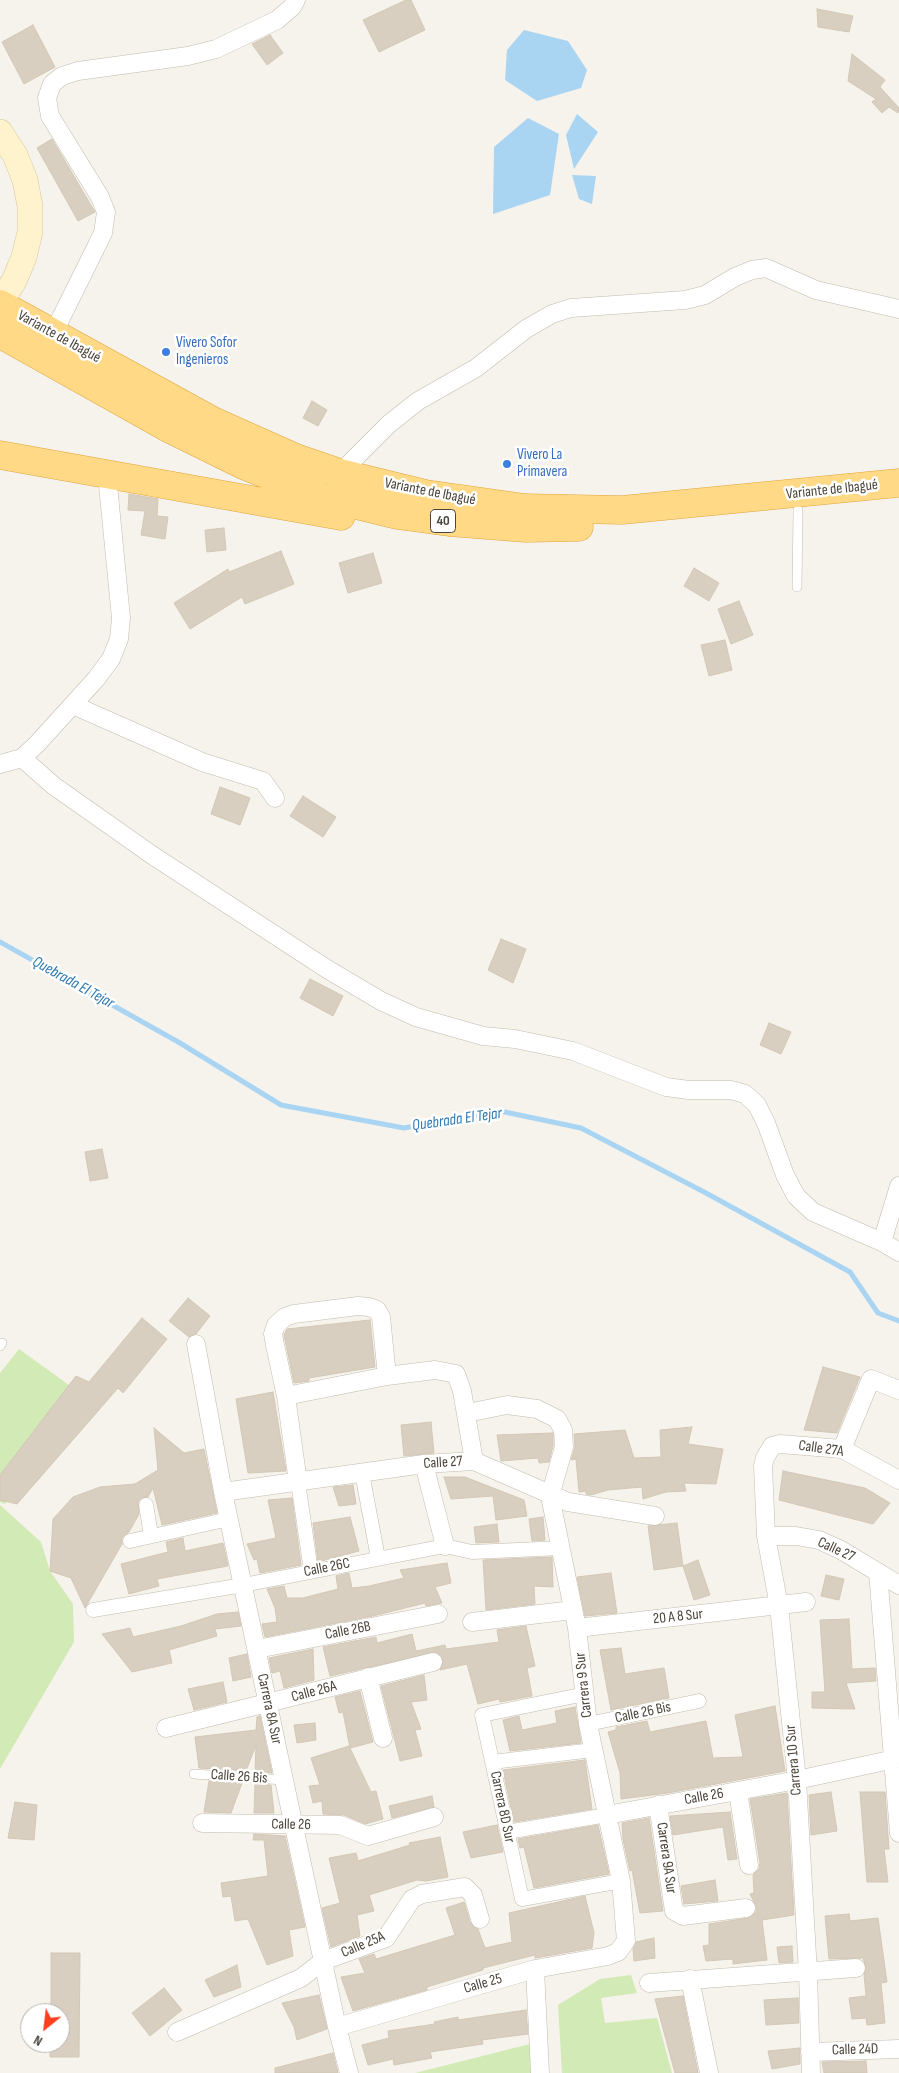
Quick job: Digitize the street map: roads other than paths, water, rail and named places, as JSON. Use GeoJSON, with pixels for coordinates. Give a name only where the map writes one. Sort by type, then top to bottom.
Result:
{"type":"FeatureCollection","features":[{"type":"Feature","properties":{"kind":"highway","name":"Variante de Ibagué"},"geometry":{"type":"LineString","coordinates":[[0,303],[28,335],[170,429],[243,465],[323,497],[397,515],[526,528],[637,526],[899,500]]}},
{"type":"Feature","properties":{"kind":"highway","name":"Variante de Ibagué"},"geometry":{"type":"LineString","coordinates":[[28,335],[296,458],[340,473],[426,494],[525,508],[612,510],[899,483]]}},
{"type":"Feature","properties":{"kind":"highway"},"geometry":{"type":"LineString","coordinates":[[0,455],[364,520],[397,515]]}},
{"type":"Feature","properties":{"kind":"main road"},"geometry":{"type":"LineString","coordinates":[[0,132],[16,156],[25,180],[30,206],[30,223],[24,257],[14,281],[0,303]]}},
{"type":"Feature","properties":{"kind":"street"},"geometry":{"type":"LineString","coordinates":[[28,335],[103,232],[106,212],[100,197],[50,116],[47,98],[52,84],[62,76],[78,71],[188,56],[216,49],[277,20],[292,8],[296,0]]}},
{"type":"Feature","properties":{"kind":"street"},"geometry":{"type":"LineString","coordinates":[[340,473],[389,424],[418,401],[476,368],[526,329],[552,314],[571,308],[685,300],[705,295],[735,277],[752,270],[766,268],[816,290],[899,309]]}},
{"type":"Feature","properties":{"kind":"street"},"geometry":{"type":"LineString","coordinates":[[0,764],[22,758],[72,705],[111,659],[119,639],[121,618],[107,475]]}},
{"type":"Feature","properties":{"kind":"street"},"geometry":{"type":"LineString","coordinates":[[72,705],[202,762],[263,781],[275,798]]}},
{"type":"Feature","properties":{"kind":"street"},"geometry":{"type":"LineString","coordinates":[[22,758],[54,786],[152,855],[328,969],[381,1001],[416,1018],[483,1036],[515,1039],[573,1051],[666,1087],[689,1090],[731,1090],[745,1094],[757,1105],[766,1123],[785,1175],[796,1196],[813,1212],[882,1242],[899,1252]]}},
{"type":"Feature","properties":{"kind":"street"},"geometry":{"type":"LineString","coordinates":[[882,1242],[899,1186]]}},
{"type":"Feature","properties":{"kind":"street"},"geometry":{"type":"LineString","coordinates":[[311,1571],[286,1396],[273,1334],[276,1325],[285,1316],[294,1314],[358,1306],[377,1310],[381,1317],[387,1376]]}},
{"type":"Feature","properties":{"kind":"street","name":"Carrera 8A Sur"},"geometry":{"type":"LineString","coordinates":[[196,1344],[223,1492],[322,1962],[349,2073]]}},
{"type":"Feature","properties":{"kind":"street"},"geometry":{"type":"LineString","coordinates":[[286,1396],[387,1376],[435,1370],[456,1374],[460,1381],[474,1461]]}},
{"type":"Feature","properties":{"kind":"street"},"geometry":{"type":"LineString","coordinates":[[842,1449],[871,1379],[899,1390]]}},
{"type":"Feature","properties":{"kind":"street","name":"Carrera 9 Sur"},"geometry":{"type":"LineString","coordinates":[[466,1413],[508,1405],[537,1409],[557,1419],[563,1430],[564,1447],[550,1496],[577,1628],[588,1724],[621,1880],[626,1941]]}},
{"type":"Feature","properties":{"kind":"street","name":"Calle 27A"},"geometry":{"type":"LineString","coordinates":[[768,1450],[772,1446],[780,1444],[842,1449],[899,1480]]}},
{"type":"Feature","properties":{"kind":"street","name":"Carrera 10 Sur"},"geometry":{"type":"LineString","coordinates":[[768,1450],[763,1466],[766,1536],[779,1606],[797,1780],[808,1973],[811,2073]]}},
{"type":"Feature","properties":{"kind":"street","name":"Calle 27"},"geometry":{"type":"LineString","coordinates":[[223,1492],[424,1464],[474,1461],[550,1496],[585,1506],[656,1516]]}},
{"type":"Feature","properties":{"kind":"street"},"geometry":{"type":"LineString","coordinates":[[424,1464],[445,1546]]}},
{"type":"Feature","properties":{"kind":"street"},"geometry":{"type":"LineString","coordinates":[[362,1473],[378,1558]]}},
{"type":"Feature","properties":{"kind":"street"},"geometry":{"type":"LineString","coordinates":[[146,1505],[151,1535]]}},
{"type":"Feature","properties":{"kind":"street"},"geometry":{"type":"LineString","coordinates":[[130,1541],[229,1519]]}},
{"type":"Feature","properties":{"kind":"street","name":"Calle 27"},"geometry":{"type":"LineString","coordinates":[[766,1536],[796,1536],[819,1540],[841,1550],[899,1585]]}},
{"type":"Feature","properties":{"kind":"street","name":"Calle 26C"},"geometry":{"type":"LineString","coordinates":[[93,1610],[243,1585],[445,1546],[472,1552],[562,1548]]}},
{"type":"Feature","properties":{"kind":"street"},"geometry":{"type":"LineString","coordinates":[[878,1572],[897,1758],[899,1831]]}},
{"type":"Feature","properties":{"kind":"street"},"geometry":{"type":"LineString","coordinates":[[779,1606],[806,1602]]}},
{"type":"Feature","properties":{"kind":"street","name":"20 A 8 Sur"},"geometry":{"type":"LineString","coordinates":[[577,1628],[779,1606]]}},
{"type":"Feature","properties":{"kind":"street"},"geometry":{"type":"LineString","coordinates":[[472,1622],[573,1610]]}},
{"type":"Feature","properties":{"kind":"street","name":"Calle 26B"},"geometry":{"type":"LineString","coordinates":[[257,1649],[438,1614]]}},
{"type":"Feature","properties":{"kind":"street","name":"Calle 26A"},"geometry":{"type":"LineString","coordinates":[[166,1728],[433,1662]]}},
{"type":"Feature","properties":{"kind":"street"},"geometry":{"type":"LineString","coordinates":[[368,1677],[383,1738]]}},
{"type":"Feature","properties":{"kind":"street","name":"Carrera 8D Sur"},"geometry":{"type":"LineString","coordinates":[[585,1694],[482,1715],[522,1899],[621,1880]]}},
{"type":"Feature","properties":{"kind":"street","name":"Calle 26 Bis"},"geometry":{"type":"LineString","coordinates":[[588,1724],[699,1701]]}},
{"type":"Feature","properties":{"kind":"street"},"geometry":{"type":"LineString","coordinates":[[492,1762],[593,1750]]}},
{"type":"Feature","properties":{"kind":"street","name":"Calle 26"},"geometry":{"type":"LineString","coordinates":[[508,1832],[607,1816],[658,1804],[797,1780],[897,1758]]}},
{"type":"Feature","properties":{"kind":"street"},"geometry":{"type":"LineString","coordinates":[[738,1790],[749,1865]]}},
{"type":"Feature","properties":{"kind":"street","name":"Carrera 9A Sur"},"geometry":{"type":"LineString","coordinates":[[658,1804],[674,1911],[683,1916],[746,1908]]}},
{"type":"Feature","properties":{"kind":"street","name":"Calle 26"},"geometry":{"type":"LineString","coordinates":[[202,1823],[294,1826],[344,1825],[368,1836],[434,1817]]}},
{"type":"Feature","properties":{"kind":"street","name":"Calle 25A"},"geometry":{"type":"LineString","coordinates":[[322,1962],[386,1938],[412,1899],[422,1894],[465,1887],[474,1895],[480,1919]]}},
{"type":"Feature","properties":{"kind":"street","name":"Calle 25"},"geometry":{"type":"LineString","coordinates":[[337,2027],[535,1970],[608,1956],[618,1952],[626,1941]]}},
{"type":"Feature","properties":{"kind":"street"},"geometry":{"type":"LineString","coordinates":[[177,2032],[301,1978],[322,1962]]}},
{"type":"Feature","properties":{"kind":"street"},"geometry":{"type":"LineString","coordinates":[[649,1983],[808,1973],[856,1968]]}},
{"type":"Feature","properties":{"kind":"street"},"geometry":{"type":"LineString","coordinates":[[535,1970],[540,2073]]}},
{"type":"Feature","properties":{"kind":"street"},"geometry":{"type":"LineString","coordinates":[[690,1979],[709,2073]]}},
{"type":"Feature","properties":{"kind":"street","name":"Calle 24D"},"geometry":{"type":"LineString","coordinates":[[810,2052],[899,2049]]}},
{"type":"Feature","properties":{"kind":"lane"},"geometry":{"type":"LineString","coordinates":[[797,587],[798,510]]}},
{"type":"Feature","properties":{"kind":"lane","name":"Calle 26 Bis"},"geometry":{"type":"LineString","coordinates":[[194,1774],[284,1780]]}},
{"type":"Feature","properties":{"kind":"water"},"geometry":{"type":"Polygon","coordinates":[[[524,30],[568,41],[587,70],[581,88],[537,101],[505,80],[507,50],[524,30]]]}},
{"type":"Feature","properties":{"kind":"water"},"geometry":{"type":"Polygon","coordinates":[[[577,114],[598,132],[574,169],[566,135],[577,114]]]}},
{"type":"Feature","properties":{"kind":"water"},"geometry":{"type":"Polygon","coordinates":[[[528,118],[559,134],[550,195],[493,214],[494,147],[528,118]]]}},
{"type":"Feature","properties":{"kind":"water"},"geometry":{"type":"Polygon","coordinates":[[[572,175],[596,176],[592,204],[579,199],[572,175]]]}},
{"type":"Feature","properties":{"kind":"waterway","name":"Quebrada El Tejar"},"geometry":{"type":"LineString","coordinates":[[0,942],[180,1043],[281,1105],[404,1128],[500,1111],[581,1128],[706,1193],[850,1272],[878,1313],[899,1321]]}},
{"type":"Feature","properties":{"kind":"place","name":"Vivero Sofor Ingenieros"},"geometry":{"type":"Point","coordinates":[166,352]}},
{"type":"Feature","properties":{"kind":"place","name":"Vivero La Primavera"},"geometry":{"type":"Point","coordinates":[507,464]}}]}
